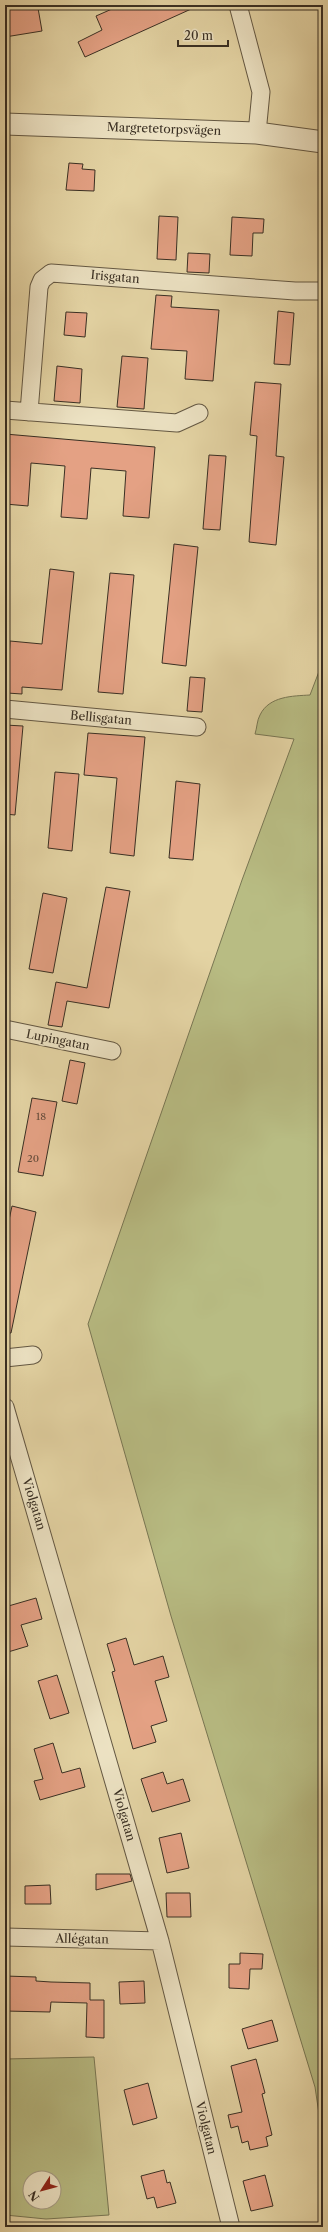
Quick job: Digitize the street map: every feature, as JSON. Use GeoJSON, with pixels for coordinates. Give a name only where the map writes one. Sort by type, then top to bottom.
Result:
{"type":"FeatureCollection","features":[{"type":"Feature","properties":{"kind":"street"},"geometry":{"type":"LineString","coordinates":[[238,5],[262,92],[257,133]]}},
{"type":"Feature","properties":{"kind":"street","name":"Margretetorpsvägen"},"geometry":{"type":"LineString","coordinates":[[5,124],[257,133],[323,142]]}},
{"type":"Feature","properties":{"kind":"street","name":"Irisgatan"},"geometry":{"type":"LineString","coordinates":[[29,412],[39,287],[42,280],[51,273],[295,291],[323,291]]}},
{"type":"Feature","properties":{"kind":"street"},"geometry":{"type":"LineString","coordinates":[[5,410],[177,423],[199,413]]}},
{"type":"Feature","properties":{"kind":"street","name":"Bellisgatan"},"geometry":{"type":"LineString","coordinates":[[5,709],[197,727]]}},
{"type":"Feature","properties":{"kind":"street","name":"Lupingatan"},"geometry":{"type":"LineString","coordinates":[[5,1029],[112,1051]]}},
{"type":"Feature","properties":{"kind":"street"},"geometry":{"type":"LineString","coordinates":[[5,1358],[34,1355]]}},
{"type":"Feature","properties":{"kind":"street","name":"Violgatan"},"geometry":{"type":"LineString","coordinates":[[5,1406],[160,1941],[231,2227]]}},
{"type":"Feature","properties":{"kind":"street","name":"Allégatan"},"geometry":{"type":"LineString","coordinates":[[5,1937],[160,1941]]}},
{"type":"Feature","properties":{"kind":"green space"},"geometry":{"type":"Polygon","coordinates":[[[323,661],[323,2141],[315,2087],[171,1616],[88,1324],[242,880],[294,739],[255,734],[259,717],[269,704],[275,701],[282,698],[310,695],[323,661]]]}},
{"type":"Feature","properties":{"kind":"green space"},"geometry":{"type":"Polygon","coordinates":[[[94,2057],[109,2215],[46,2219],[5,2215],[5,2059],[94,2057]]]}},
{"type":"Feature","properties":{"kind":"building"},"geometry":{"type":"Polygon","coordinates":[[[5,5],[28,5],[29,9],[38,8],[42,31],[5,37],[5,5]]]}},
{"type":"Feature","properties":{"kind":"building"},"geometry":{"type":"Polygon","coordinates":[[[121,5],[200,5],[85,57],[78,42],[102,30],[96,16],[121,5]]]}},
{"type":"Feature","properties":{"kind":"building"},"geometry":{"type":"Polygon","coordinates":[[[69,163],[83,164],[82,169],[95,170],[94,191],[66,190],[69,163]]]}},
{"type":"Feature","properties":{"kind":"building"},"geometry":{"type":"Polygon","coordinates":[[[159,216],[178,217],[176,260],[157,259],[159,216]]]}},
{"type":"Feature","properties":{"kind":"building"},"geometry":{"type":"Polygon","coordinates":[[[232,217],[264,219],[263,233],[253,233],[252,256],[230,255],[232,217]]]}},
{"type":"Feature","properties":{"kind":"building"},"geometry":{"type":"Polygon","coordinates":[[[188,253],[210,254],[209,273],[187,272],[188,253]]]}},
{"type":"Feature","properties":{"kind":"building"},"geometry":{"type":"Polygon","coordinates":[[[156,295],[172,296],[171,307],[219,310],[213,381],[185,379],[187,351],[151,349],[156,295]]]}},
{"type":"Feature","properties":{"kind":"building"},"geometry":{"type":"Polygon","coordinates":[[[278,311],[294,313],[290,365],[274,364],[278,311]]]}},
{"type":"Feature","properties":{"kind":"building"},"geometry":{"type":"Polygon","coordinates":[[[66,312],[87,313],[85,337],[64,335],[66,312]]]}},
{"type":"Feature","properties":{"kind":"building"},"geometry":{"type":"Polygon","coordinates":[[[122,356],[148,358],[144,409],[117,407],[122,356]]]}},
{"type":"Feature","properties":{"kind":"building"},"geometry":{"type":"Polygon","coordinates":[[[57,366],[82,369],[80,403],[54,401],[57,366]]]}},
{"type":"Feature","properties":{"kind":"building"},"geometry":{"type":"Polygon","coordinates":[[[255,382],[281,384],[276,456],[284,457],[276,545],[249,542],[257,436],[250,435],[255,382]]]}},
{"type":"Feature","properties":{"kind":"building"},"geometry":{"type":"Polygon","coordinates":[[[5,434],[155,447],[149,518],[123,516],[126,471],[91,468],[87,519],[61,517],[65,466],[31,463],[28,506],[5,504],[5,434]]]}},
{"type":"Feature","properties":{"kind":"building"},"geometry":{"type":"Polygon","coordinates":[[[209,455],[226,456],[220,530],[203,529],[209,455]]]}},
{"type":"Feature","properties":{"kind":"building"},"geometry":{"type":"Polygon","coordinates":[[[174,544],[198,547],[186,666],[162,663],[174,544]]]}},
{"type":"Feature","properties":{"kind":"building"},"geometry":{"type":"Polygon","coordinates":[[[50,569],[74,572],[62,690],[22,687],[22,694],[7,693],[10,641],[42,644],[50,569]]]}},
{"type":"Feature","properties":{"kind":"building"},"geometry":{"type":"Polygon","coordinates":[[[110,573],[134,575],[123,694],[98,692],[110,573]]]}},
{"type":"Feature","properties":{"kind":"building"},"geometry":{"type":"Polygon","coordinates":[[[190,677],[205,678],[202,712],[187,711],[190,677]]]}},
{"type":"Feature","properties":{"kind":"building"},"geometry":{"type":"Polygon","coordinates":[[[5,725],[23,726],[15,815],[5,814],[5,725]]]}},
{"type":"Feature","properties":{"kind":"building"},"geometry":{"type":"Polygon","coordinates":[[[88,733],[145,737],[134,856],[110,853],[117,778],[84,775],[88,733]]]}},
{"type":"Feature","properties":{"kind":"building"},"geometry":{"type":"Polygon","coordinates":[[[55,772],[79,774],[72,851],[48,848],[55,772]]]}},
{"type":"Feature","properties":{"kind":"building"},"geometry":{"type":"Polygon","coordinates":[[[176,781],[200,784],[193,860],[169,858],[176,781]]]}},
{"type":"Feature","properties":{"kind":"building"},"geometry":{"type":"Polygon","coordinates":[[[106,887],[130,891],[109,1008],[67,1001],[62,1027],[48,1025],[56,982],[87,988],[106,887]]]}},
{"type":"Feature","properties":{"kind":"building"},"geometry":{"type":"Polygon","coordinates":[[[43,893],[67,898],[53,973],[29,969],[43,893]]]}},
{"type":"Feature","properties":{"kind":"building"},"geometry":{"type":"Polygon","coordinates":[[[70,1060],[85,1063],[77,1104],[62,1101],[70,1060]]]}},
{"type":"Feature","properties":{"kind":"building"},"geometry":{"type":"Polygon","coordinates":[[[32,1098],[57,1102],[43,1176],[18,1172],[32,1098]]]}},
{"type":"Feature","properties":{"kind":"building"},"geometry":{"type":"Polygon","coordinates":[[[12,1206],[36,1212],[11,1333],[5,1333],[5,1239],[12,1206]]]}},
{"type":"Feature","properties":{"kind":"building"},"geometry":{"type":"Polygon","coordinates":[[[36,1598],[42,1619],[21,1625],[28,1646],[8,1652],[5,1642],[5,1607],[36,1598]]]}},
{"type":"Feature","properties":{"kind":"building"},"geometry":{"type":"Polygon","coordinates":[[[126,1638],[134,1665],[163,1656],[169,1677],[155,1681],[167,1721],[151,1726],[156,1742],[133,1749],[112,1672],[115,1671],[107,1644],[126,1638]]]}},
{"type":"Feature","properties":{"kind":"building"},"geometry":{"type":"Polygon","coordinates":[[[57,1675],[69,1713],[50,1719],[38,1681],[57,1675]]]}},
{"type":"Feature","properties":{"kind":"building"},"geometry":{"type":"Polygon","coordinates":[[[53,1743],[62,1773],[80,1768],[85,1787],[40,1800],[34,1781],[43,1779],[34,1749],[53,1743]]]}},
{"type":"Feature","properties":{"kind":"building"},"geometry":{"type":"Polygon","coordinates":[[[163,1772],[167,1784],[183,1779],[190,1801],[152,1812],[141,1779],[163,1772]]]}},
{"type":"Feature","properties":{"kind":"building"},"geometry":{"type":"Polygon","coordinates":[[[181,1833],[189,1868],[167,1873],[159,1838],[181,1833]]]}},
{"type":"Feature","properties":{"kind":"building"},"geometry":{"type":"Polygon","coordinates":[[[96,1874],[130,1874],[132,1881],[96,1890],[96,1874]]]}},
{"type":"Feature","properties":{"kind":"building"},"geometry":{"type":"Polygon","coordinates":[[[50,1885],[51,1904],[25,1904],[25,1886],[50,1885]]]}},
{"type":"Feature","properties":{"kind":"building"},"geometry":{"type":"Polygon","coordinates":[[[166,1893],[190,1893],[191,1917],[167,1917],[166,1893]]]}},
{"type":"Feature","properties":{"kind":"building"},"geometry":{"type":"Polygon","coordinates":[[[240,1953],[263,1954],[262,1969],[250,1969],[249,1989],[229,1988],[229,1964],[240,1964],[240,1953]]]}},
{"type":"Feature","properties":{"kind":"building"},"geometry":{"type":"Polygon","coordinates":[[[5,1976],[36,1977],[36,1981],[90,1983],[90,2000],[104,2000],[104,2038],[86,2037],[87,2003],[51,2002],[50,2012],[5,2011],[5,1976]]]}},
{"type":"Feature","properties":{"kind":"building"},"geometry":{"type":"Polygon","coordinates":[[[144,1981],[145,2003],[120,2004],[119,1982],[144,1981]]]}},
{"type":"Feature","properties":{"kind":"building"},"geometry":{"type":"Polygon","coordinates":[[[272,2020],[278,2041],[248,2049],[242,2029],[272,2020]]]}},
{"type":"Feature","properties":{"kind":"building"},"geometry":{"type":"Polygon","coordinates":[[[256,2059],[265,2093],[262,2094],[272,2135],[266,2137],[268,2146],[250,2150],[248,2141],[242,2143],[238,2126],[231,2128],[228,2115],[242,2112],[231,2066],[256,2059]]]}},
{"type":"Feature","properties":{"kind":"building"},"geometry":{"type":"Polygon","coordinates":[[[148,2083],[157,2118],[133,2125],[124,2090],[148,2083]]]}},
{"type":"Feature","properties":{"kind":"building"},"geometry":{"type":"Polygon","coordinates":[[[164,2170],[167,2183],[170,2182],[176,2203],[157,2208],[154,2197],[147,2199],[141,2176],[164,2170]]]}},
{"type":"Feature","properties":{"kind":"building"},"geometry":{"type":"Polygon","coordinates":[[[265,2175],[273,2206],[251,2211],[243,2181],[265,2175]]]}}]}
